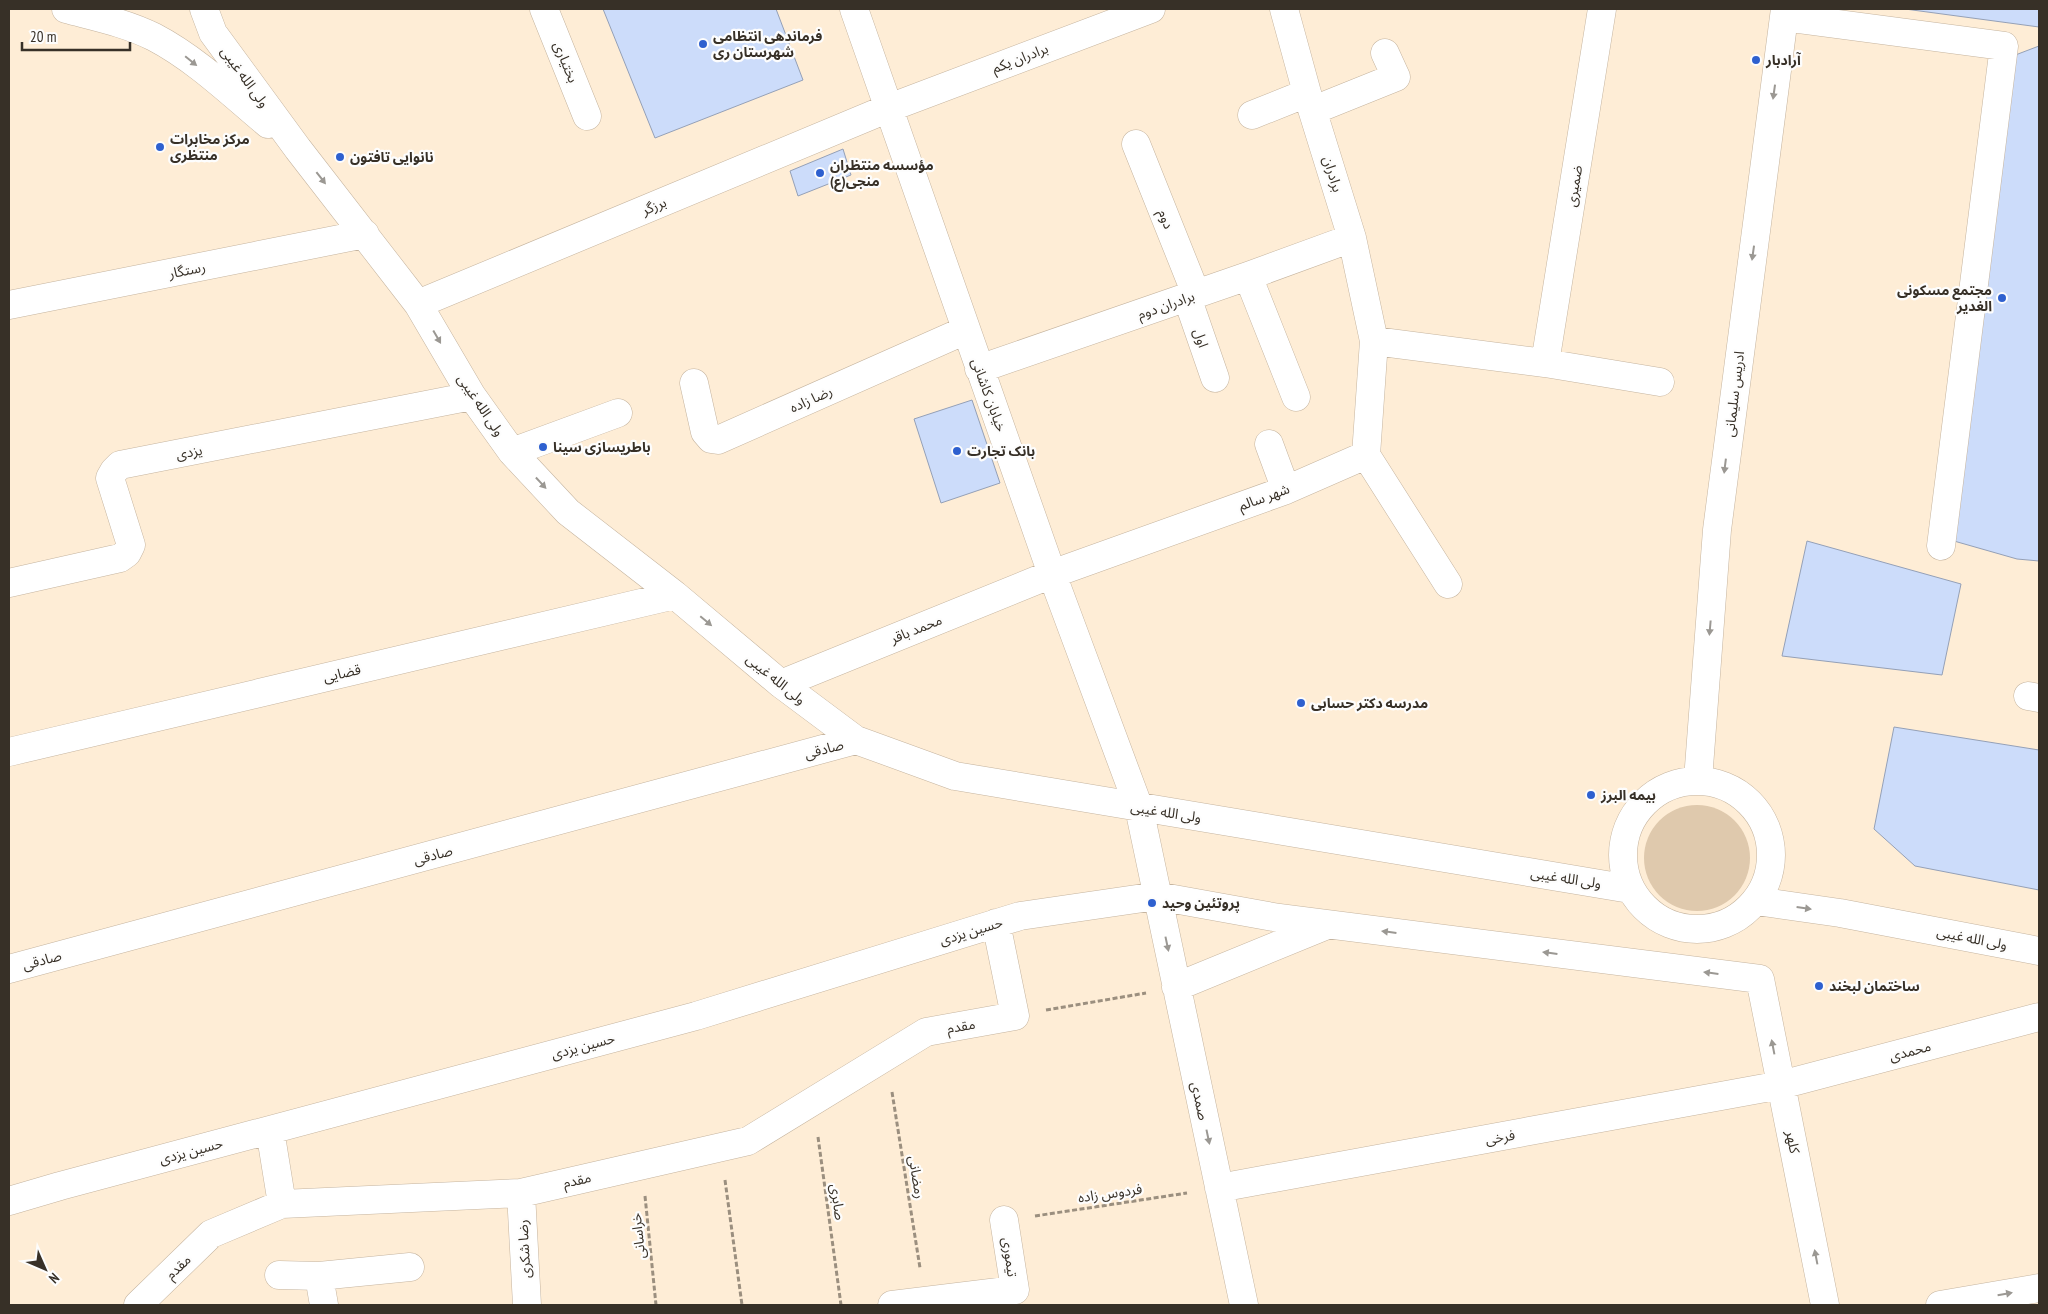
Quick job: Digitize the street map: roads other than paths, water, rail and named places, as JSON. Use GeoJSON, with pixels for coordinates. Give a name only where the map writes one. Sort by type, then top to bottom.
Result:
{"type":"FeatureCollection","features":[{"type":"Feature","properties":{"kind":"street"},"geometry":{"type":"LineString","coordinates":[[66,9],[126,25],[185,56],[298,149]]}},
{"type":"Feature","properties":{"kind":"street","name":"ولی الله غیبی"},"geometry":{"type":"LineString","coordinates":[[204,9],[213,33],[298,149],[418,304],[472,396],[512,452],[568,512],[675,595],[781,684],[856,740],[955,776],[1630,889]]}},
{"type":"Feature","properties":{"kind":"street","name":"بختیاری"},"geometry":{"type":"LineString","coordinates":[[544,9],[587,116]]}},
{"type":"Feature","properties":{"kind":"street","name":"خیابان کاشانی"},"geometry":{"type":"LineString","coordinates":[[854,9],[1052,574],[1139,808],[1157,896]]}},
{"type":"Feature","properties":{"kind":"street","name":"برادران یکم"},"geometry":{"type":"LineString","coordinates":[[889,108],[1151,9]]}},
{"type":"Feature","properties":{"kind":"street","name":"برادران"},"geometry":{"type":"LineString","coordinates":[[1284,9],[1352,238],[1374,341]]}},
{"type":"Feature","properties":{"kind":"street","name":"ضمیری"},"geometry":{"type":"LineString","coordinates":[[1545,363],[1602,9]]}},
{"type":"Feature","properties":{"kind":"street"},"geometry":{"type":"LineString","coordinates":[[1785,13],[2004,46],[1941,546]]}},
{"type":"Feature","properties":{"kind":"street","name":"ادریس سلیمانی"},"geometry":{"type":"LineString","coordinates":[[1698,780],[1717,530],[1785,13]]}},
{"type":"Feature","properties":{"kind":"street"},"geometry":{"type":"LineString","coordinates":[[1252,114],[1311,101],[1396,77],[1385,53]]}},
{"type":"Feature","properties":{"kind":"street","name":"برزگر"},"geometry":{"type":"LineString","coordinates":[[418,304],[889,108]]}},
{"type":"Feature","properties":{"kind":"street","name":"دوم"},"geometry":{"type":"LineString","coordinates":[[1136,144],[1192,296]]}},
{"type":"Feature","properties":{"kind":"street","name":"رستگار"},"geometry":{"type":"LineString","coordinates":[[9,305],[365,234]]}},
{"type":"Feature","properties":{"kind":"street","name":"برادران دوم"},"geometry":{"type":"LineString","coordinates":[[980,369],[1192,296],[1352,238]]}},
{"type":"Feature","properties":{"kind":"street"},"geometry":{"type":"LineString","coordinates":[[1248,276],[1296,398]]}},
{"type":"Feature","properties":{"kind":"street","name":"اول"},"geometry":{"type":"LineString","coordinates":[[1192,296],[1216,378]]}},
{"type":"Feature","properties":{"kind":"street","name":"رضا زاده"},"geometry":{"type":"LineString","coordinates":[[694,383],[705,432],[711,439],[718,440],[966,330]]}},
{"type":"Feature","properties":{"kind":"street"},"geometry":{"type":"LineString","coordinates":[[1448,584],[1366,456],[1374,341],[1545,363],[1660,382]]}},
{"type":"Feature","properties":{"kind":"street","name":"یزدی"},"geometry":{"type":"LineString","coordinates":[[9,583],[120,558],[127,553],[131,545],[110,478],[120,465],[472,396]]}},
{"type":"Feature","properties":{"kind":"street"},"geometry":{"type":"LineString","coordinates":[[512,452],[618,413]]}},
{"type":"Feature","properties":{"kind":"street"},"geometry":{"type":"LineString","coordinates":[[1269,444],[1286,490]]}},
{"type":"Feature","properties":{"kind":"street","name":"شهر سالم"},"geometry":{"type":"LineString","coordinates":[[1052,574],[1286,490],[1366,456]]}},
{"type":"Feature","properties":{"kind":"street","name":"محمد باقر"},"geometry":{"type":"LineString","coordinates":[[781,684],[1052,574]]}},
{"type":"Feature","properties":{"kind":"street","name":"قضایی"},"geometry":{"type":"LineString","coordinates":[[9,752],[675,595]]}},
{"type":"Feature","properties":{"kind":"street","name":"صادقی"},"geometry":{"type":"LineString","coordinates":[[9,969],[856,740]]}},
{"type":"Feature","properties":{"kind":"street"},"geometry":{"type":"LineString","coordinates":[[1698,780],[1721,784],[1742,795],[1759,812],[1769,834],[1772,857],[1767,880],[1756,901],[1739,918],[1715,928],[1690,930],[1665,924],[1645,909],[1630,889],[1623,864],[1624,839],[1634,816],[1650,796],[1672,784],[1698,780]]}},
{"type":"Feature","properties":{"kind":"street","name":"حسین یزدی"},"geometry":{"type":"LineString","coordinates":[[9,1201],[696,1016],[1020,916],[1157,896],[1328,925],[1760,979]]}},
{"type":"Feature","properties":{"kind":"street","name":"صمدی"},"geometry":{"type":"LineString","coordinates":[[1157,896],[1244,1305]]}},
{"type":"Feature","properties":{"kind":"street","name":"ولی الله غیبی"},"geometry":{"type":"LineString","coordinates":[[1756,901],[1840,913],[2039,951]]}},
{"type":"Feature","properties":{"kind":"street","name":"مقدم"},"geometry":{"type":"LineString","coordinates":[[138,1305],[211,1234],[282,1204],[521,1193],[748,1141],[926,1032],[1015,1016],[996,923]]}},
{"type":"Feature","properties":{"kind":"street"},"geometry":{"type":"LineString","coordinates":[[1176,987],[1328,925]]}},
{"type":"Feature","properties":{"kind":"street","name":"کلهر"},"geometry":{"type":"LineString","coordinates":[[1760,979],[1825,1305]]}},
{"type":"Feature","properties":{"kind":"street","name":"محمدی"},"geometry":{"type":"LineString","coordinates":[[1781,1085],[2039,1016]]}},
{"type":"Feature","properties":{"kind":"street","name":"فرخی"},"geometry":{"type":"LineString","coordinates":[[1219,1188],[1781,1085]]}},
{"type":"Feature","properties":{"kind":"street"},"geometry":{"type":"LineString","coordinates":[[270,1130],[282,1204]]}},
{"type":"Feature","properties":{"kind":"street","name":"رضا شکری"},"geometry":{"type":"LineString","coordinates":[[521,1193],[527,1305]]}},
{"type":"Feature","properties":{"kind":"street","name":"تیموری"},"geometry":{"type":"LineString","coordinates":[[892,1305],[1014,1290],[1004,1220]]}},
{"type":"Feature","properties":{"kind":"street"},"geometry":{"type":"LineString","coordinates":[[279,1275],[319,1276],[410,1267]]}},
{"type":"Feature","properties":{"kind":"street"},"geometry":{"type":"LineString","coordinates":[[319,1276],[324,1305]]}},
{"type":"Feature","properties":{"kind":"street"},"geometry":{"type":"LineString","coordinates":[[1940,1305],[2039,1288]]}},
{"type":"Feature","properties":{"kind":"place","name":"فرماندهی انتظامی شهرستان ری"},"geometry":{"type":"Point","coordinates":[703,44]}},
{"type":"Feature","properties":{"kind":"place","name":"آرادبار"},"geometry":{"type":"Point","coordinates":[1756,60]}},
{"type":"Feature","properties":{"kind":"place","name":"مرکز مخابرات منتظری"},"geometry":{"type":"Point","coordinates":[160,147]}},
{"type":"Feature","properties":{"kind":"place","name":"نانوایی تافتون"},"geometry":{"type":"Point","coordinates":[340,157]}},
{"type":"Feature","properties":{"kind":"place","name":"مؤسسه منتظران منجی(ع)"},"geometry":{"type":"Point","coordinates":[820,173]}},
{"type":"Feature","properties":{"kind":"place","name":"مجتمع مسکونی الغدیر"},"geometry":{"type":"Point","coordinates":[2002,298]}},
{"type":"Feature","properties":{"kind":"place","name":"باطریسازی سینا"},"geometry":{"type":"Point","coordinates":[543,447]}},
{"type":"Feature","properties":{"kind":"place","name":"بانک تجارت"},"geometry":{"type":"Point","coordinates":[957,451]}},
{"type":"Feature","properties":{"kind":"place","name":"مدرسه دکتر حسابی"},"geometry":{"type":"Point","coordinates":[1301,703]}},
{"type":"Feature","properties":{"kind":"place","name":"بیمه البرز"},"geometry":{"type":"Point","coordinates":[1591,795]}},
{"type":"Feature","properties":{"kind":"place","name":"پروتئین وحید"},"geometry":{"type":"Point","coordinates":[1152,903]}},
{"type":"Feature","properties":{"kind":"place","name":"ساختمان لبخند"},"geometry":{"type":"Point","coordinates":[1819,986]}}]}
